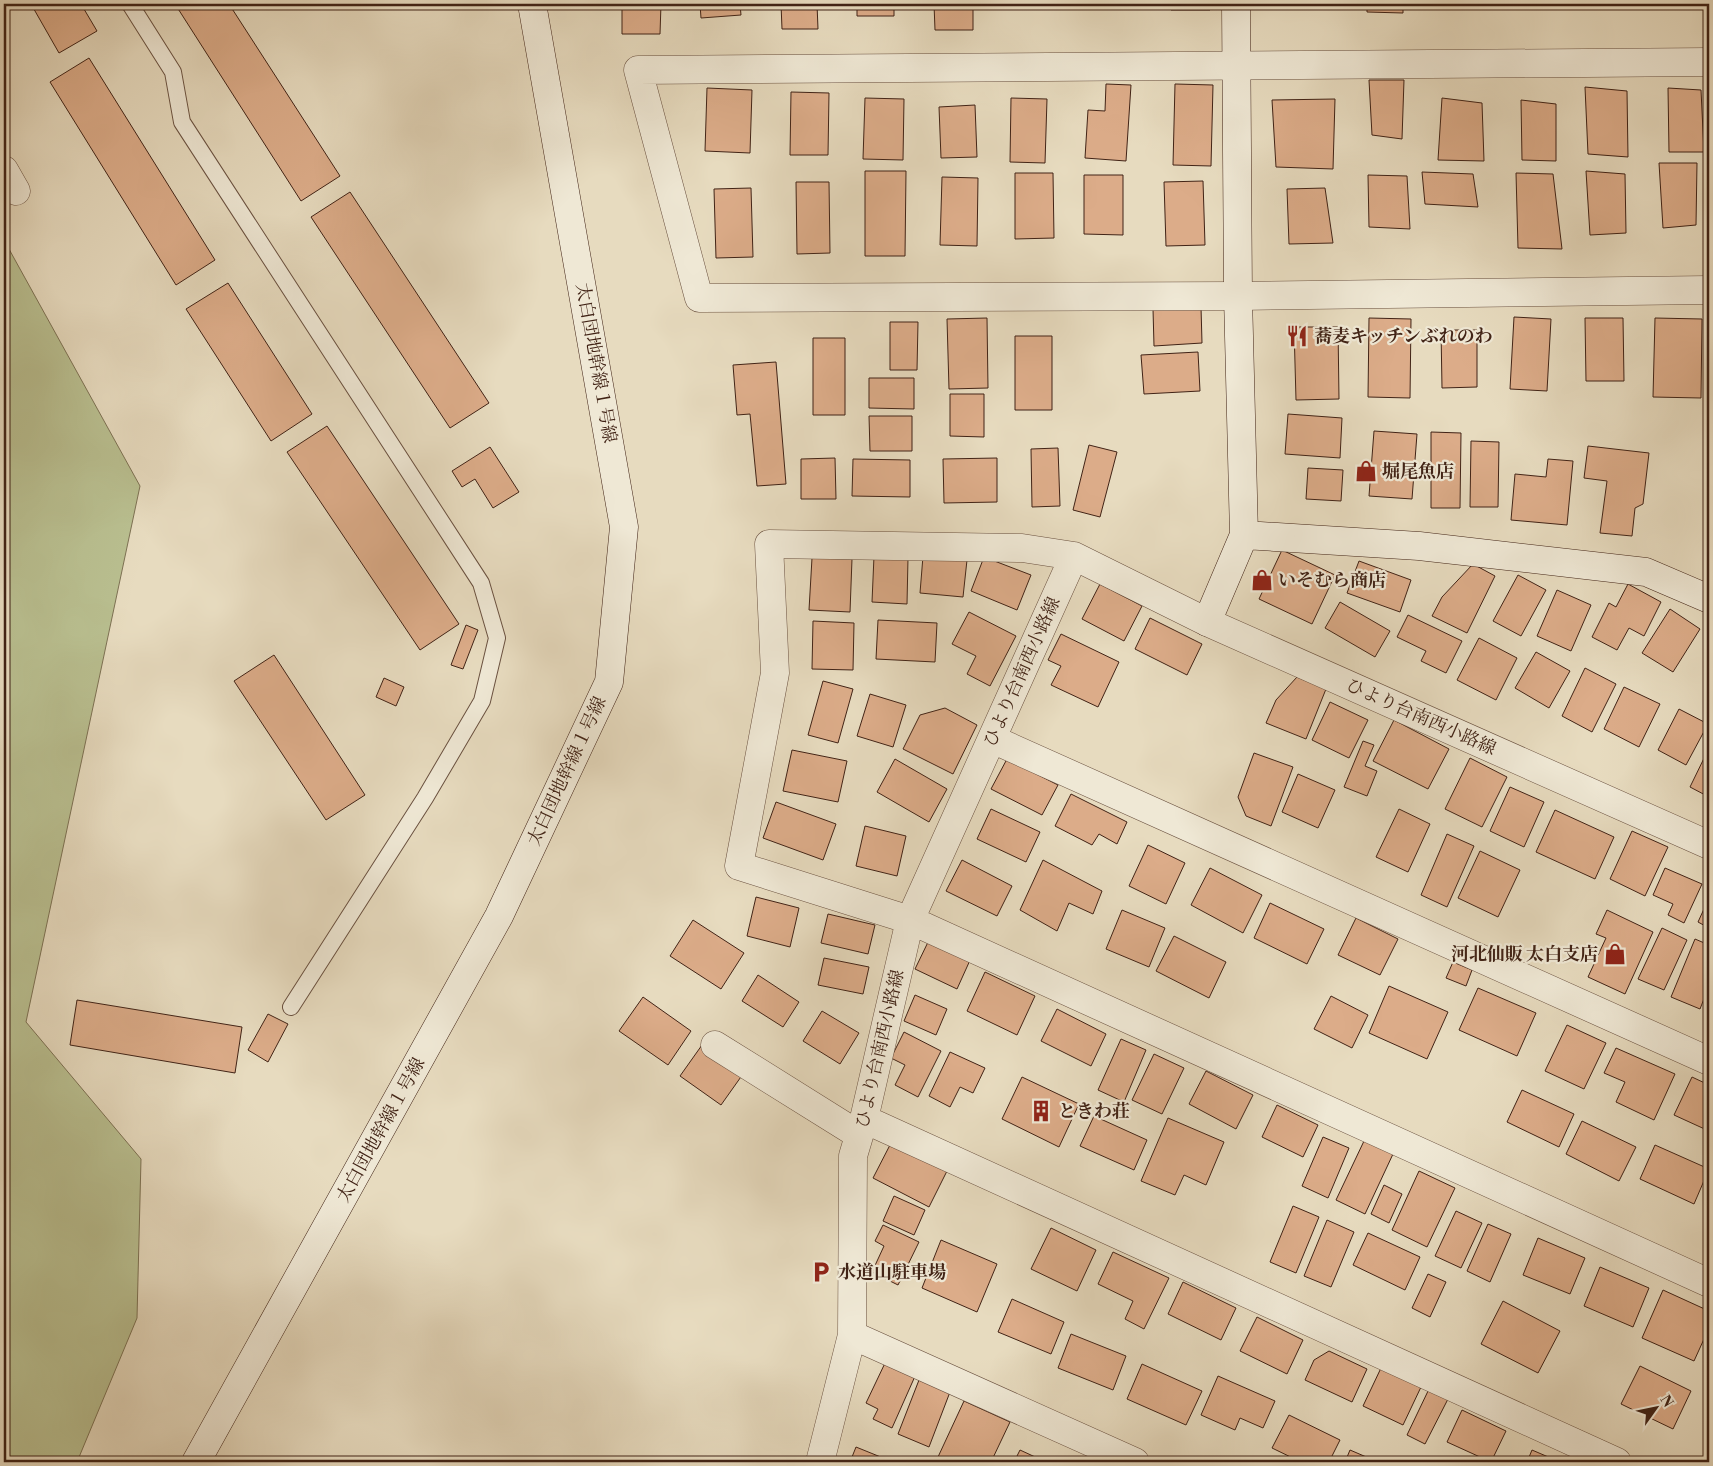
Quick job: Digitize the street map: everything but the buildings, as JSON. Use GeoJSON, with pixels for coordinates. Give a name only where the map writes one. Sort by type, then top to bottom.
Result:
{"type":"FeatureCollection","features":[{"type":"Feature","properties":{"kind":"street","name":"太白団地幹線１号線"},"geometry":{"type":"LineString","coordinates":[[196,1462],[499,916],[609,682],[624,527],[532,4]]}},
{"type":"Feature","properties":{"kind":"street"},"geometry":{"type":"LineString","coordinates":[[1207,622],[1244,535],[1238,296],[1236,4]]}},
{"type":"Feature","properties":{"kind":"street"},"geometry":{"type":"LineString","coordinates":[[1709,62],[638,70],[699,298],[1238,296],[1709,290]]}},
{"type":"Feature","properties":{"kind":"street"},"geometry":{"type":"LineString","coordinates":[[1244,535],[1419,546],[1646,572],[1709,599]]}},
{"type":"Feature","properties":{"kind":"street"},"geometry":{"type":"LineString","coordinates":[[1074,556],[1022,548],[769,544],[775,673],[739,866],[910,920],[1709,1283]]}},
{"type":"Feature","properties":{"kind":"street","name":"ひより台南西小路線"},"geometry":{"type":"LineString","coordinates":[[820,1462],[852,1335],[853,1156],[910,920],[1074,556],[1207,622],[1709,845]]}},
{"type":"Feature","properties":{"kind":"street"},"geometry":{"type":"LineString","coordinates":[[992,739],[1709,1060]]}},
{"type":"Feature","properties":{"kind":"street"},"geometry":{"type":"LineString","coordinates":[[715,1045],[861,1127],[1617,1462]]}},
{"type":"Feature","properties":{"kind":"street"},"geometry":{"type":"LineString","coordinates":[[852,1335],[1135,1462]]}},
{"type":"Feature","properties":{"kind":"lane"},"geometry":{"type":"LineString","coordinates":[[130,4],[173,72],[182,122],[481,583],[497,638],[482,701],[425,798],[291,1007]]}},
{"type":"Feature","properties":{"kind":"green space"},"geometry":{"type":"Polygon","coordinates":[[[4,240],[140,486],[26,1022],[141,1159],[137,1318],[77,1462],[4,1462],[4,240]]]}},
{"type":"Feature","properties":{"kind":"place","name":"蕎麦キッチンぶれのわ"},"geometry":{"type":"Point","coordinates":[1297,336]}},
{"type":"Feature","properties":{"kind":"place","name":"堀尾魚店"},"geometry":{"type":"Point","coordinates":[1366,471]}},
{"type":"Feature","properties":{"kind":"place","name":"いそむら商店"},"geometry":{"type":"Point","coordinates":[1262,580]}},
{"type":"Feature","properties":{"kind":"place","name":"河北仙販 太白支店"},"geometry":{"type":"Point","coordinates":[1615,954]}},
{"type":"Feature","properties":{"kind":"place","name":"ときわ荘"},"geometry":{"type":"Point","coordinates":[1041,1111]}},
{"type":"Feature","properties":{"kind":"place","name":"水道山駐車場"},"geometry":{"type":"Point","coordinates":[821,1272]}}]}
